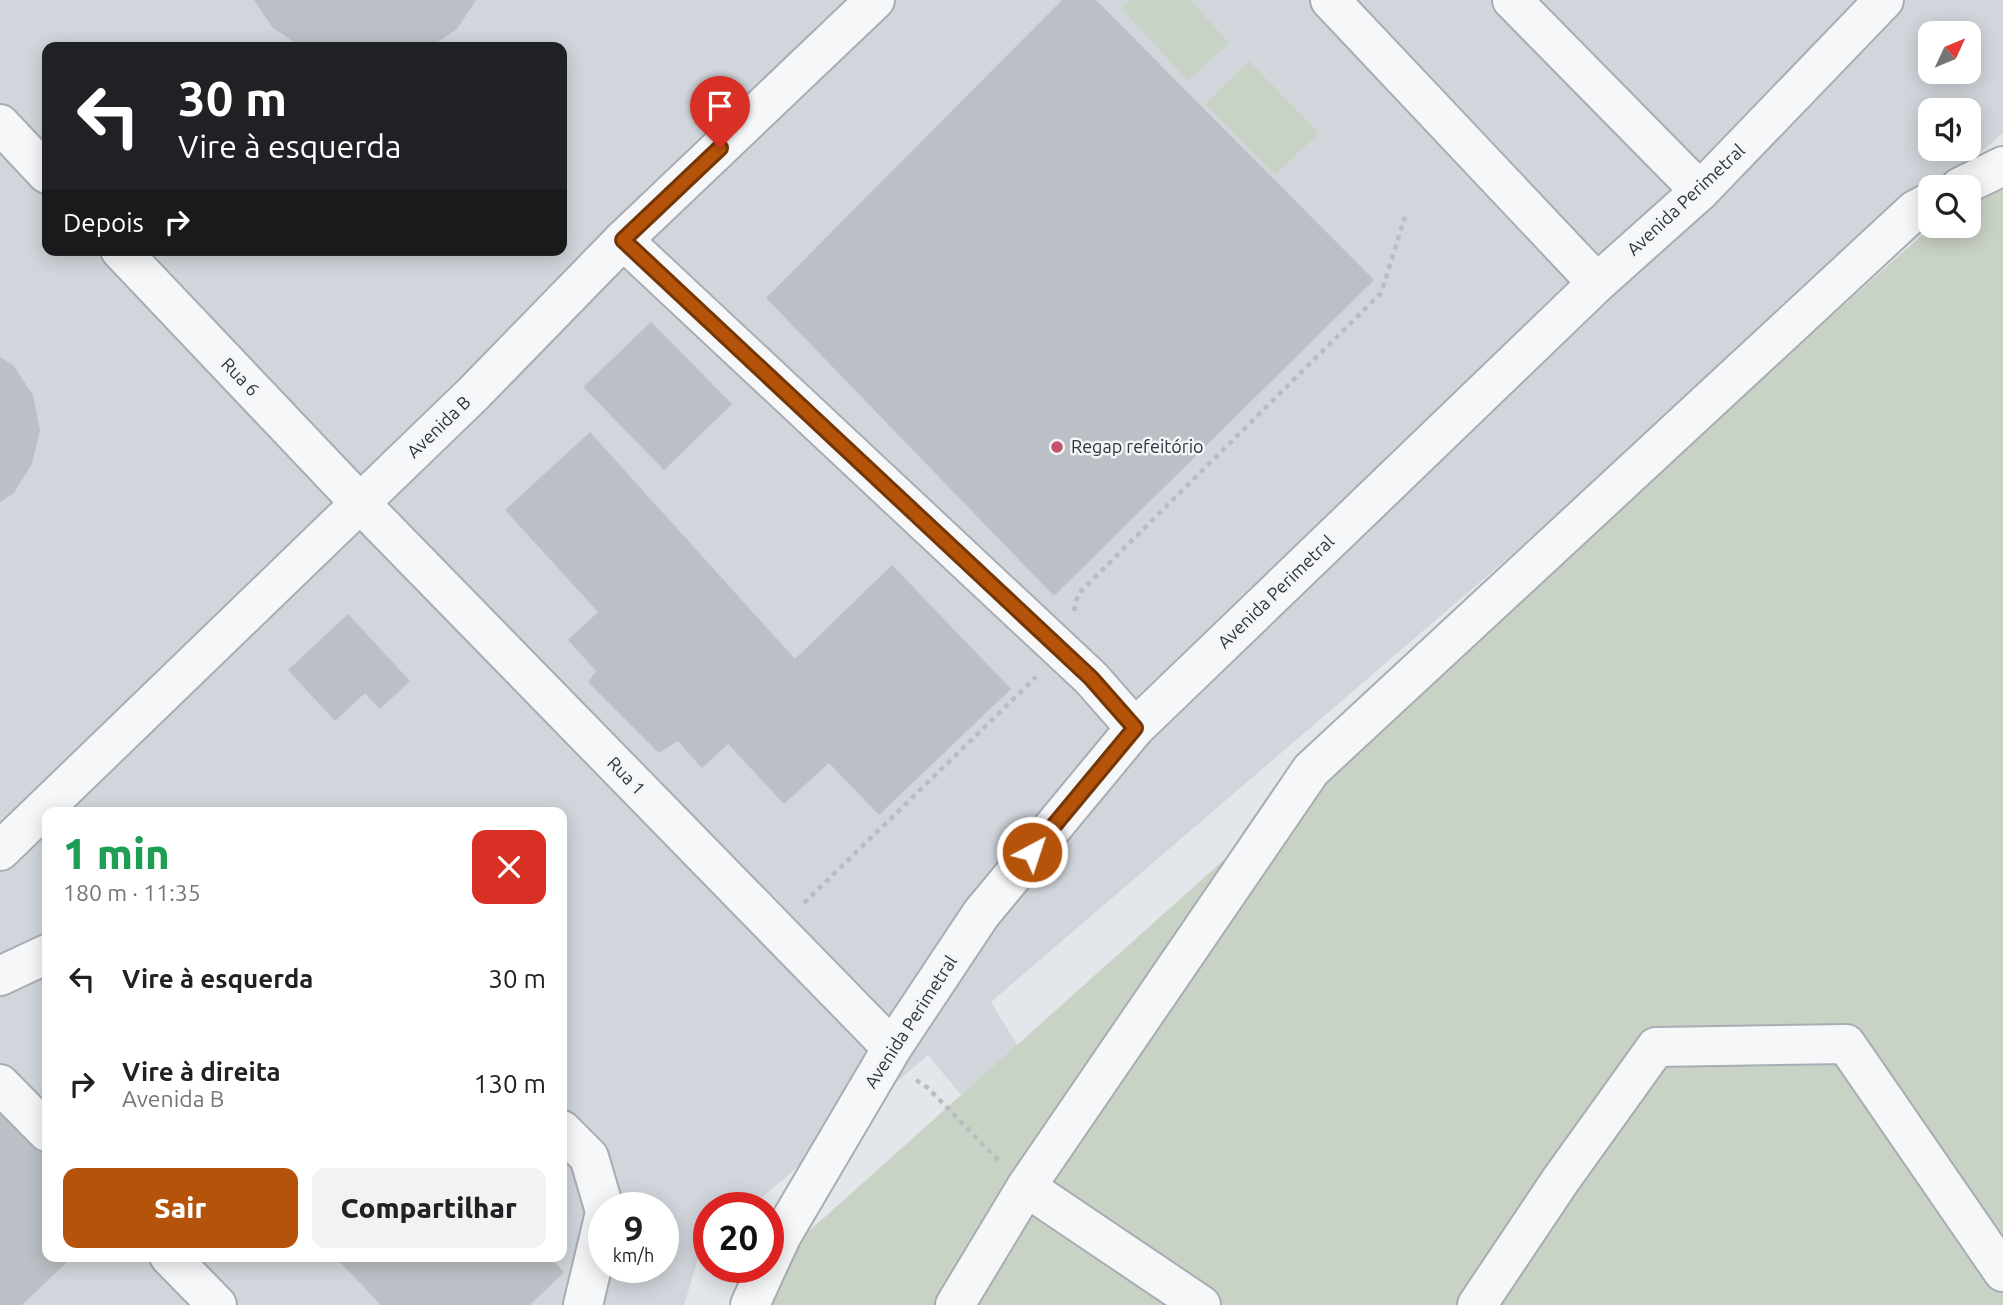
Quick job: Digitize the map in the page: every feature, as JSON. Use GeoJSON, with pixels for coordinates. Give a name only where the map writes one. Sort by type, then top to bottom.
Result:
{"type":"FeatureCollection","features":[{"type":"Feature","properties":{"kind":"lane","name":"Avenida B"},"geometry":{"type":"LineString","coordinates":[[46,807],[473,394],[623,240],[875,0]]}},
{"type":"Feature","properties":{"kind":"lane"},"geometry":{"type":"LineString","coordinates":[[1330,0],[1597,282]]}},
{"type":"Feature","properties":{"kind":"lane"},"geometry":{"type":"LineString","coordinates":[[1512,0],[1700,191]]}},
{"type":"Feature","properties":{"kind":"lane","name":"Avenida Perimetral"},"geometry":{"type":"LineString","coordinates":[[784,1232],[892,1048],[981,914],[1135,728],[1597,282],[1700,191],[1884,0]]}},
{"type":"Feature","properties":{"kind":"lane"},"geometry":{"type":"LineString","coordinates":[[0,124],[42,169]]}},
{"type":"Feature","properties":{"kind":"lane"},"geometry":{"type":"LineString","coordinates":[[1981,177],[2003,166]]}},
{"type":"Feature","properties":{"kind":"lane"},"geometry":{"type":"LineString","coordinates":[[955,1305],[1026,1187],[1311,770],[1918,208]]}},
{"type":"Feature","properties":{"kind":"lane"},"geometry":{"type":"LineString","coordinates":[[623,240],[1063,651],[1135,728]]}},
{"type":"Feature","properties":{"kind":"lane","name":"Rua 6"},"geometry":{"type":"LineString","coordinates":[[126,256],[360,503]]}},
{"type":"Feature","properties":{"kind":"lane","name":"Rua 1"},"geometry":{"type":"LineString","coordinates":[[360,503],[892,1048]]}},
{"type":"Feature","properties":{"kind":"lane","name":"Avenida B"},"geometry":{"type":"LineString","coordinates":[[0,851],[42,810]]}},
{"type":"Feature","properties":{"kind":"lane"},"geometry":{"type":"LineString","coordinates":[[0,976],[42,956]]}},
{"type":"Feature","properties":{"kind":"lane"},"geometry":{"type":"LineString","coordinates":[[1477,1305],[1560,1181],[1656,1047],[1846,1044],[2003,1272]]}},
{"type":"Feature","properties":{"kind":"lane"},"geometry":{"type":"LineString","coordinates":[[0,1084],[42,1127]]}},
{"type":"Feature","properties":{"kind":"lane"},"geometry":{"type":"LineString","coordinates":[[567,1135],[589,1157],[599,1192]]}},
{"type":"Feature","properties":{"kind":"lane"},"geometry":{"type":"LineString","coordinates":[[1026,1187],[1201,1305]]}},
{"type":"Feature","properties":{"kind":"lane"},"geometry":{"type":"LineString","coordinates":[[175,1262],[217,1305]]}},
{"type":"Feature","properties":{"kind":"lane"},"geometry":{"type":"LineString","coordinates":[[583,1305],[588,1283]]}},
{"type":"Feature","properties":{"kind":"lane","name":"Avenida Perimetral"},"geometry":{"type":"LineString","coordinates":[[750,1305],[760,1283]]}},
{"type":"Feature","properties":{"kind":"path"},"geometry":{"type":"LineString","coordinates":[[776,930],[1063,651],[1078,594],[1381,293],[1405,217]]}},
{"type":"Feature","properties":{"kind":"path"},"geometry":{"type":"LineString","coordinates":[[928,1088],[992,1153]]}},
{"type":"Feature","properties":{"kind":"shaded area"},"geometry":{"type":"Polygon","coordinates":[[[0,0],[2003,0],[2003,133],[1981,152],[1981,98],[1918,98],[1918,161],[1970,161],[1954,175],[1918,175],[1918,206],[991,1002],[1114,1205],[1065,1220],[928,1055],[768,1192],[693,1192],[693,1275],[684,1305],[0,1305],[0,0]]]}},
{"type":"Feature","properties":{"kind":"green space"},"geometry":{"type":"Polygon","coordinates":[[[1130,0],[1190,0],[1229,43],[1188,81],[1121,8],[1130,0]]]}},
{"type":"Feature","properties":{"kind":"green space"},"geometry":{"type":"Polygon","coordinates":[[[1249,61],[1319,133],[1275,175],[1205,104],[1249,61]]]}},
{"type":"Feature","properties":{"kind":"green space"},"geometry":{"type":"Polygon","coordinates":[[[2003,162],[2003,1305],[757,1305],[764,1283],[784,1283],[784,1254],[1919,238],[1981,238],[1981,181],[2003,162]]]}},
{"type":"Feature","properties":{"kind":"building"},"geometry":{"type":"Polygon","coordinates":[[[254,0],[476,0],[457,29],[438,42],[294,42],[273,28],[254,0]]]}},
{"type":"Feature","properties":{"kind":"building","name":"Regap refeitório"},"geometry":{"type":"Polygon","coordinates":[[[1062,0],[1096,0],[1374,280],[1054,596],[766,298],[1062,0]]]}},
{"type":"Feature","properties":{"kind":"building"},"geometry":{"type":"Polygon","coordinates":[[[651,322],[732,404],[664,470],[583,387],[651,322]]]}},
{"type":"Feature","properties":{"kind":"building"},"geometry":{"type":"Polygon","coordinates":[[[0,357],[13,365],[33,395],[40,430],[32,464],[13,494],[0,502],[0,357]]]}},
{"type":"Feature","properties":{"kind":"building"},"geometry":{"type":"Polygon","coordinates":[[[590,432],[795,659],[892,565],[1011,689],[879,815],[829,763],[784,804],[728,744],[702,768],[678,741],[659,753],[588,682],[596,671],[568,640],[598,612],[505,510],[590,432]]]}},
{"type":"Feature","properties":{"kind":"building"},"geometry":{"type":"Polygon","coordinates":[[[348,614],[410,681],[380,709],[365,693],[335,721],[288,670],[348,614]]]}},
{"type":"Feature","properties":{"kind":"building"},"geometry":{"type":"Polygon","coordinates":[[[0,1105],[42,1151],[42,1262],[67,1262],[22,1305],[0,1305],[0,1105]]]}},
{"type":"Feature","properties":{"kind":"building"},"geometry":{"type":"Polygon","coordinates":[[[340,1262],[555,1262],[564,1272],[530,1305],[381,1305],[340,1262]]]}},
{"type":"Feature","properties":{"kind":"place","name":"Regap refeitório"},"geometry":{"type":"Point","coordinates":[1057,447]}},
{"type":"Feature","properties":{"kind":"route"},"geometry":{"type":"LineString","coordinates":[[720,148],[623,240],[1091,678],[1135,728],[1032,852]]}}]}
